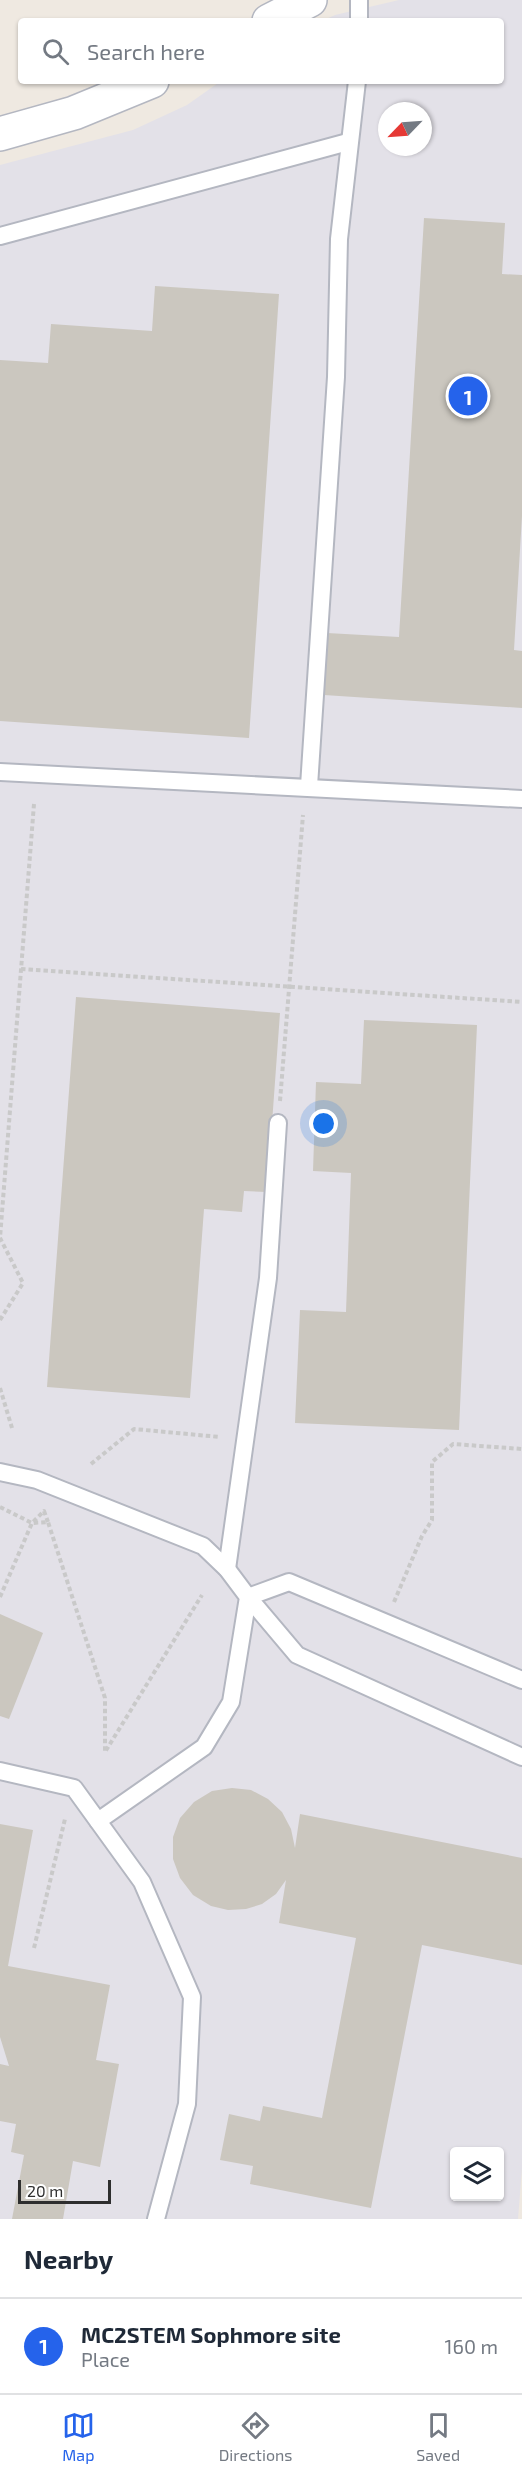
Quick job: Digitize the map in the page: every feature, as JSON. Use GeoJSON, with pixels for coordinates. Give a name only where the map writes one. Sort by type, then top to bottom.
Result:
{"type":"FeatureCollection","features":[{"type":"Feature","properties":{"kind":"street"},"geometry":{"type":"LineString","coordinates":[[275,18],[310,0]]}},
{"type":"Feature","properties":{"kind":"street"},"geometry":{"type":"LineString","coordinates":[[0,134],[74,113],[145,84]]}},
{"type":"Feature","properties":{"kind":"lane"},"geometry":{"type":"LineString","coordinates":[[359,0],[359,18]]}},
{"type":"Feature","properties":{"kind":"lane"},"geometry":{"type":"LineString","coordinates":[[309,786],[336,378],[339,239],[348,142],[357,84]]}},
{"type":"Feature","properties":{"kind":"lane"},"geometry":{"type":"LineString","coordinates":[[0,236],[348,142]]}},
{"type":"Feature","properties":{"kind":"lane"},"geometry":{"type":"LineString","coordinates":[[0,772],[309,786],[522,799]]}},
{"type":"Feature","properties":{"kind":"lane"},"geometry":{"type":"LineString","coordinates":[[227,1569],[267,1278],[278,1123]]}},
{"type":"Feature","properties":{"kind":"lane"},"geometry":{"type":"LineString","coordinates":[[0,1472],[37,1480],[203,1546],[227,1569],[248,1598],[297,1655],[522,1757]]}},
{"type":"Feature","properties":{"kind":"lane"},"geometry":{"type":"LineString","coordinates":[[248,1598],[289,1582],[522,1680]]}},
{"type":"Feature","properties":{"kind":"lane"},"geometry":{"type":"LineString","coordinates":[[98,1821],[204,1747],[231,1702],[248,1598]]}},
{"type":"Feature","properties":{"kind":"lane"},"geometry":{"type":"LineString","coordinates":[[0,1771],[74,1788],[142,1882],[192,1996],[187,2104],[156,2219]]}},
{"type":"Feature","properties":{"kind":"path"},"geometry":{"type":"LineString","coordinates":[[0,1320],[23,1283],[0,1238],[34,804]]}},
{"type":"Feature","properties":{"kind":"path"},"geometry":{"type":"LineString","coordinates":[[278,1123],[303,814]]}},
{"type":"Feature","properties":{"kind":"path"},"geometry":{"type":"LineString","coordinates":[[21,969],[522,1002]]}},
{"type":"Feature","properties":{"kind":"path"},"geometry":{"type":"LineString","coordinates":[[0,1388],[12,1428]]}},
{"type":"Feature","properties":{"kind":"path"},"geometry":{"type":"LineString","coordinates":[[91,1464],[134,1430],[220,1437]]}},
{"type":"Feature","properties":{"kind":"path"},"geometry":{"type":"LineString","coordinates":[[394,1603],[422,1536],[432,1520],[432,1462],[453,1444],[522,1449]]}},
{"type":"Feature","properties":{"kind":"path"},"geometry":{"type":"LineString","coordinates":[[0,1507],[32,1523],[48,1522]]}},
{"type":"Feature","properties":{"kind":"path"},"geometry":{"type":"LineString","coordinates":[[0,1597],[32,1523],[44,1511],[105,1698],[105,1752],[202,1595]]}},
{"type":"Feature","properties":{"kind":"path"},"geometry":{"type":"LineString","coordinates":[[34,1948],[65,1819]]}},
{"type":"Feature","properties":{"kind":"shaded area"},"geometry":{"type":"Polygon","coordinates":[[[399,0],[522,0],[522,2169],[518,2219],[0,2219],[0,165],[133,130],[187,105],[217,84],[504,84],[504,18],[328,18],[399,0]]]}},
{"type":"Feature","properties":{"kind":"building"},"geometry":{"type":"Polygon","coordinates":[[[424,218],[505,223],[502,274],[522,275],[522,516],[514,650],[522,651],[522,708],[324,695],[327,633],[399,637],[424,218]]]}},
{"type":"Feature","properties":{"kind":"building"},"geometry":{"type":"Polygon","coordinates":[[[155,286],[279,294],[249,738],[0,721],[0,360],[48,363],[51,324],[152,331],[155,286]]]}},
{"type":"Feature","properties":{"kind":"building"},"geometry":{"type":"Polygon","coordinates":[[[76,997],[280,1013],[267,1192],[244,1191],[242,1212],[204,1209],[190,1398],[47,1387],[76,997]]]}},
{"type":"Feature","properties":{"kind":"building"},"geometry":{"type":"Polygon","coordinates":[[[364,1020],[477,1025],[459,1430],[295,1423],[300,1310],[346,1312],[351,1173],[313,1171],[316,1082],[361,1084],[364,1020]]]}},
{"type":"Feature","properties":{"kind":"building"},"geometry":{"type":"Polygon","coordinates":[[[0,1614],[43,1633],[9,1719],[0,1716],[0,1614]]]}},
{"type":"Feature","properties":{"kind":"building"},"geometry":{"type":"Polygon","coordinates":[[[232,1788],[251,1790],[268,1799],[282,1812],[291,1829],[295,1848],[300,1814],[522,1858],[522,1965],[422,1945],[371,2208],[250,2184],[253,2166],[220,2160],[229,2114],[260,2121],[263,2106],[322,2118],[356,1938],[279,1923],[286,1880],[276,1894],[262,1904],[246,1909],[228,1910],[211,1906],[193,1895],[180,1878],[173,1859],[173,1837],[180,1818],[194,1802],[212,1791],[232,1788]]]}},
{"type":"Feature","properties":{"kind":"building"},"geometry":{"type":"Polygon","coordinates":[[[0,1824],[33,1830],[8,1966],[110,1985],[96,2060],[119,2064],[100,2167],[73,2161],[63,2219],[12,2219],[24,2155],[11,2152],[16,2124],[0,2121],[0,2064],[9,2066],[0,2037],[0,1824]]]}},
{"type":"Feature","properties":{"kind":"place","name":"MC2STEM Sophmore site"},"geometry":{"type":"Point","coordinates":[468,396]}}]}
